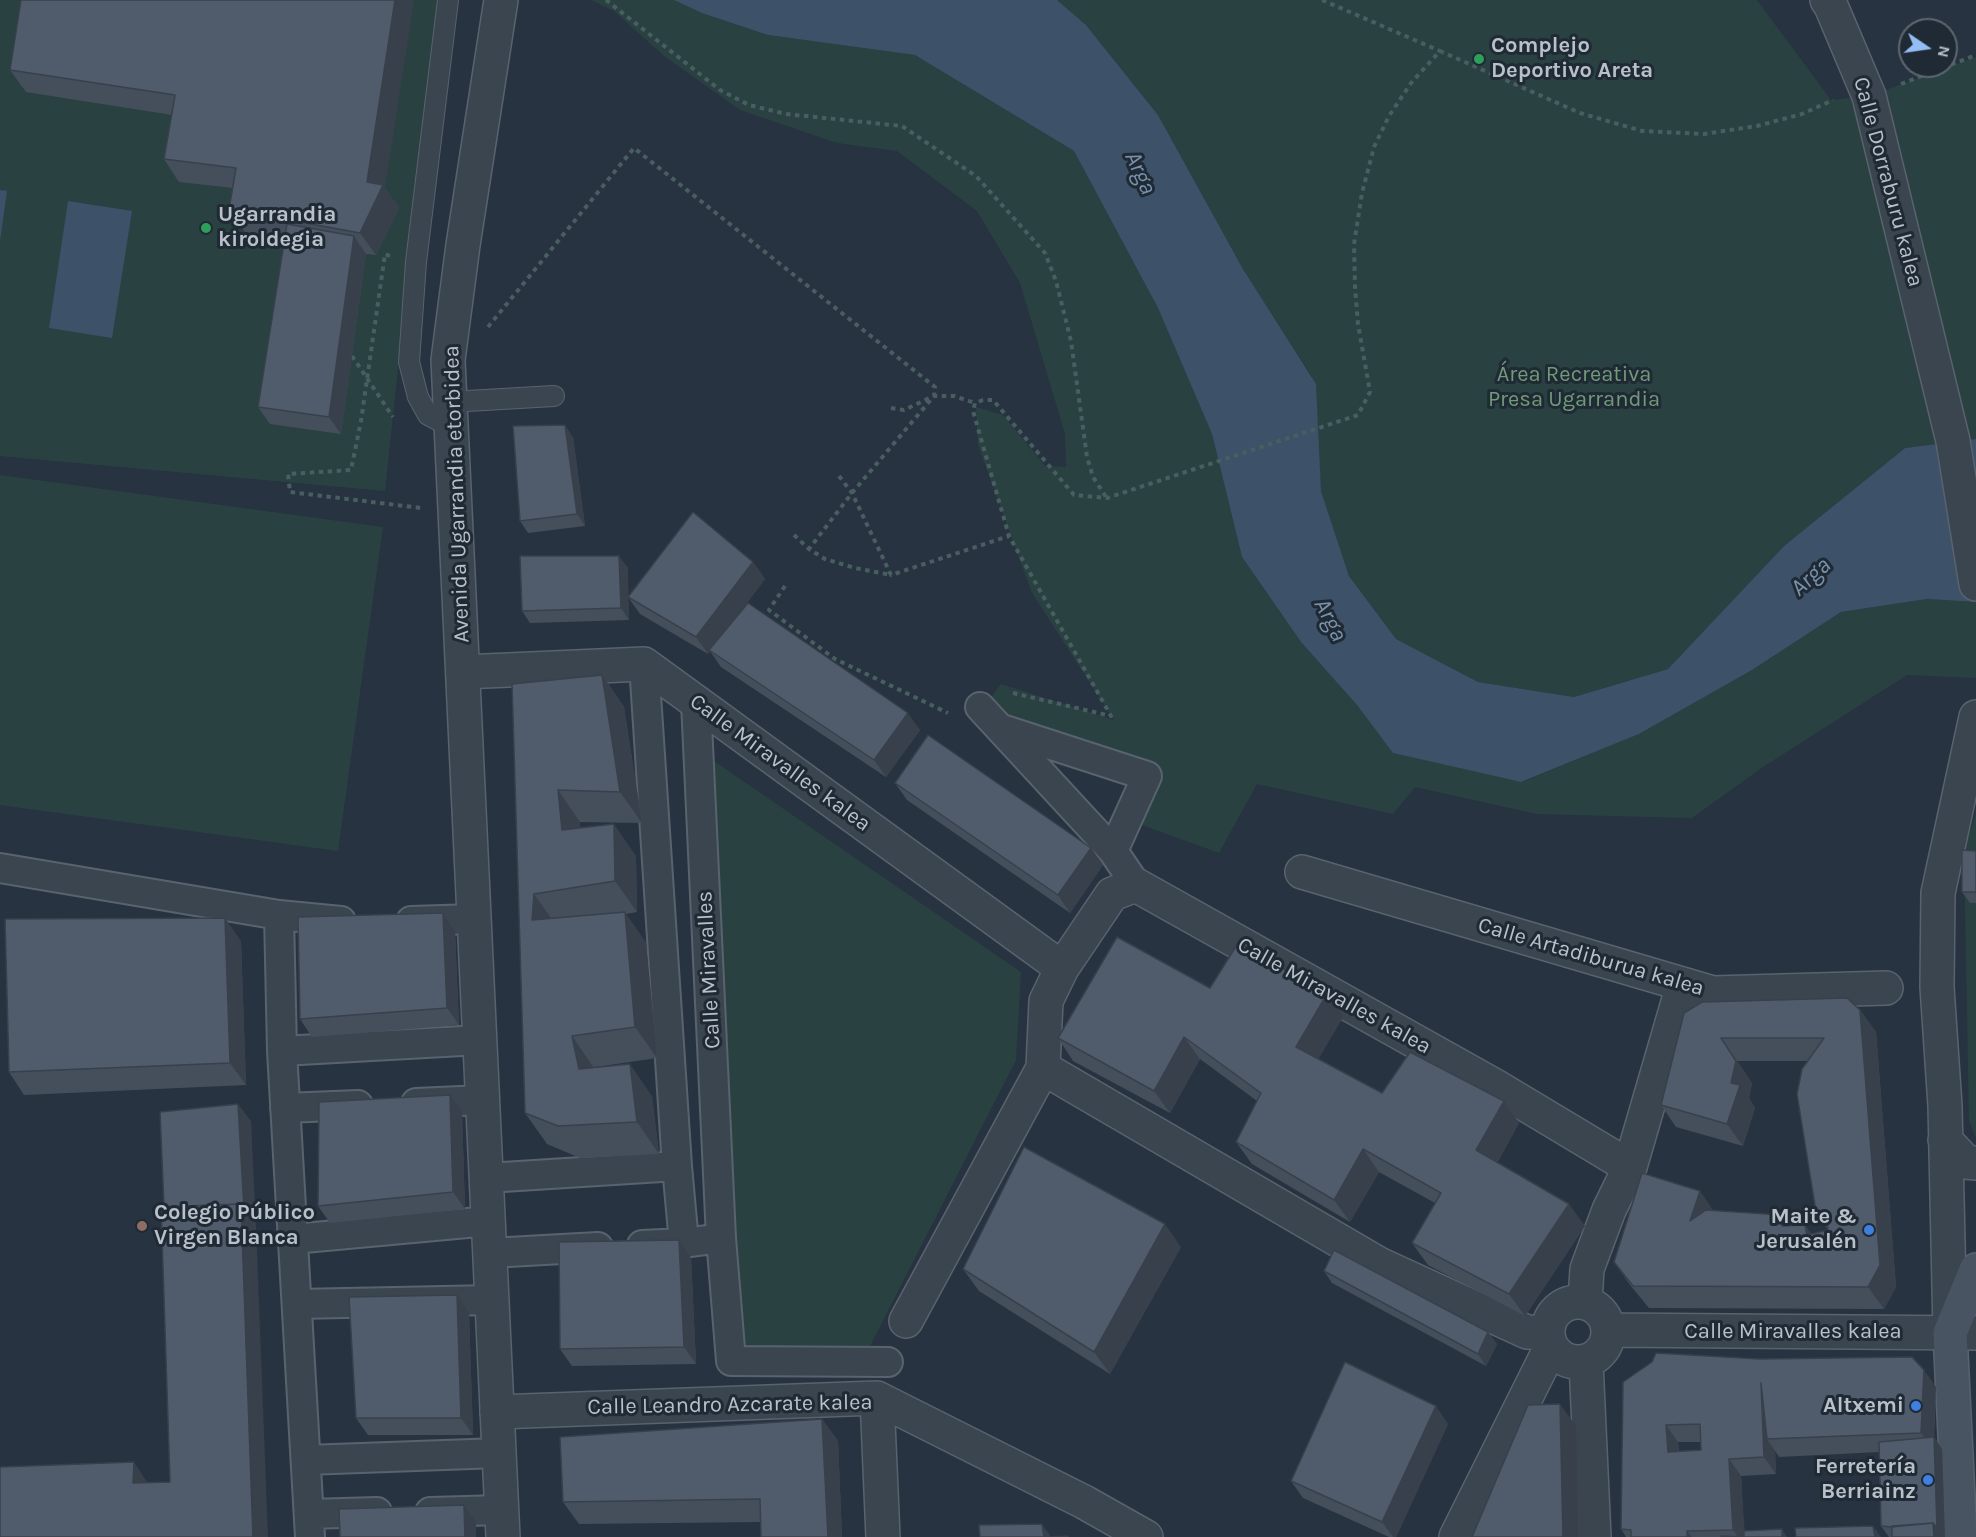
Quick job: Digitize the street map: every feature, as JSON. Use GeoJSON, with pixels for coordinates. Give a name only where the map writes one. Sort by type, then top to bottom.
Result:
{"type":"FeatureCollection","features":[{"type":"Feature","properties":{"kind":"main road"},"geometry":{"type":"LineString","coordinates":[[1960,1537],[1963,1333],[1976,1270]]}},
{"type":"Feature","properties":{"kind":"street","name":"Avenida Ugarrandia etorbidea"},"geometry":{"type":"LineString","coordinates":[[310,1525],[503,1524],[448,360],[463,245],[501,0]]}},
{"type":"Feature","properties":{"kind":"street","name":"Calle Dorraburu kalea"},"geometry":{"type":"LineString","coordinates":[[1827,0],[1869,96],[1953,441],[1976,584]]}},
{"type":"Feature","properties":{"kind":"street"},"geometry":{"type":"LineString","coordinates":[[463,672],[644,664]]}},
{"type":"Feature","properties":{"kind":"street","name":"Calle Miravalles kalea"},"geometry":{"type":"LineString","coordinates":[[644,664],[1062,968]]}},
{"type":"Feature","properties":{"kind":"street","name":"Calle Miravalles"},"geometry":{"type":"LineString","coordinates":[[644,664],[684,1243]]}},
{"type":"Feature","properties":{"kind":"street","name":"Calle Miravalles"},"geometry":{"type":"LineString","coordinates":[[696,702],[721,1238],[731,1361],[888,1362]]}},
{"type":"Feature","properties":{"kind":"street"},"geometry":{"type":"LineString","coordinates":[[906,1321],[1043,1068],[1046,1000],[1062,968],[1112,894],[1136,885],[1113,851],[980,707]]}},
{"type":"Feature","properties":{"kind":"street"},"geometry":{"type":"LineString","coordinates":[[1963,1333],[1945,1140],[1937,987],[1938,893],[1976,717]]}},
{"type":"Feature","properties":{"kind":"street"},"geometry":{"type":"LineString","coordinates":[[1000,729],[1147,776],[1113,851]]}},
{"type":"Feature","properties":{"kind":"street"},"geometry":{"type":"LineString","coordinates":[[0,868],[279,915],[375,923],[474,919]]}},
{"type":"Feature","properties":{"kind":"street","name":"Calle Artadiburua kalea"},"geometry":{"type":"LineString","coordinates":[[1302,872],[1713,993],[1886,988]]}},
{"type":"Feature","properties":{"kind":"street","name":"Calle Miravalles kalea"},"geometry":{"type":"LineString","coordinates":[[1136,885],[1495,1086],[1630,1167]]}},
{"type":"Feature","properties":{"kind":"street"},"geometry":{"type":"LineString","coordinates":[[279,915],[282,1051],[310,1525]]}},
{"type":"Feature","properties":{"kind":"street"},"geometry":{"type":"LineString","coordinates":[[1585,1302],[1587,1269],[1609,1210],[1630,1167],[1683,985]]}},
{"type":"Feature","properties":{"kind":"street"},"geometry":{"type":"LineString","coordinates":[[282,1051],[480,1040]]}},
{"type":"Feature","properties":{"kind":"street"},"geometry":{"type":"LineString","coordinates":[[1043,1068],[1379,1264],[1527,1332],[1550,1340],[1558,1355],[1566,1361],[1586,1362],[1596,1358],[1603,1350],[1608,1341],[1609,1330],[1607,1320],[1601,1312],[1585,1302],[1575,1302],[1557,1310],[1551,1318],[1550,1340],[1456,1537]]}},
{"type":"Feature","properties":{"kind":"street"},"geometry":{"type":"LineString","coordinates":[[285,1108],[483,1100]]}},
{"type":"Feature","properties":{"kind":"street"},"geometry":{"type":"LineString","coordinates":[[1945,1140],[1966,1162],[1976,1163]]}},
{"type":"Feature","properties":{"kind":"street"},"geometry":{"type":"LineString","coordinates":[[487,1178],[677,1167]]}},
{"type":"Feature","properties":{"kind":"street"},"geometry":{"type":"LineString","coordinates":[[293,1239],[489,1237],[684,1243],[721,1238]]}},
{"type":"Feature","properties":{"kind":"street"},"geometry":{"type":"LineString","coordinates":[[297,1304],[492,1300]]}},
{"type":"Feature","properties":{"kind":"street","name":"Calle Miravalles kalea"},"geometry":{"type":"LineString","coordinates":[[1609,1330],[1963,1333]]}},
{"type":"Feature","properties":{"kind":"street"},"geometry":{"type":"LineString","coordinates":[[1586,1362],[1594,1537]]}},
{"type":"Feature","properties":{"kind":"street"},"geometry":{"type":"LineString","coordinates":[[877,1398],[883,1537]]}},
{"type":"Feature","properties":{"kind":"street","name":"Calle Leandro Azcarate kalea"},"geometry":{"type":"LineString","coordinates":[[498,1412],[877,1398],[1084,1502],[1146,1537]]}},
{"type":"Feature","properties":{"kind":"street"},"geometry":{"type":"LineString","coordinates":[[306,1460],[499,1453]]}},
{"type":"Feature","properties":{"kind":"lane"},"geometry":{"type":"LineString","coordinates":[[447,0],[416,262],[409,363],[418,397],[428,415],[451,415],[554,396]]}},
{"type":"Feature","properties":{"kind":"path"},"geometry":{"type":"LineString","coordinates":[[606,0],[720,90],[749,105],[786,114],[902,126],[976,176],[1045,253],[1056,281],[1071,341],[1087,457],[1093,477],[1107,498]]}},
{"type":"Feature","properties":{"kind":"path"},"geometry":{"type":"LineString","coordinates":[[1322,0],[1580,113],[1642,131],[1704,134],[1802,114],[1831,100],[1869,96],[1976,55]]}},
{"type":"Feature","properties":{"kind":"path"},"geometry":{"type":"LineString","coordinates":[[891,408],[904,411],[934,396],[954,396],[975,403],[983,399],[993,400],[1074,495],[1107,498],[1358,415],[1370,392],[1358,324],[1355,288],[1354,244],[1362,193],[1374,147],[1389,116],[1411,83],[1440,51]]}},
{"type":"Feature","properties":{"kind":"path"},"geometry":{"type":"LineString","coordinates":[[480,336],[634,148],[935,387],[934,396],[852,493],[809,549]]}},
{"type":"Feature","properties":{"kind":"path"},"geometry":{"type":"LineString","coordinates":[[416,262],[385,255],[361,421],[351,470],[288,474],[290,492],[455,512]]}},
{"type":"Feature","properties":{"kind":"path"},"geometry":{"type":"LineString","coordinates":[[352,356],[393,417]]}},
{"type":"Feature","properties":{"kind":"path"},"geometry":{"type":"LineString","coordinates":[[975,403],[973,411],[1009,536],[1111,717],[994,688],[980,707]]}},
{"type":"Feature","properties":{"kind":"path"},"geometry":{"type":"LineString","coordinates":[[839,476],[852,493],[891,575]]}},
{"type":"Feature","properties":{"kind":"path"},"geometry":{"type":"LineString","coordinates":[[794,535],[809,549],[825,559],[891,575],[1009,536]]}},
{"type":"Feature","properties":{"kind":"path"},"geometry":{"type":"LineString","coordinates":[[785,586],[769,610],[835,659],[950,714]]}},
{"type":"Feature","properties":{"kind":"green space","name":"Ugarrandia kiroldegia"},"geometry":{"type":"Polygon","coordinates":[[[0,0],[437,0],[385,491],[0,456],[0,0]]]}},
{"type":"Feature","properties":{"kind":"green space"},"geometry":{"type":"Polygon","coordinates":[[[591,0],[676,0],[768,35],[915,55],[1074,151],[1158,308],[1212,434],[1242,557],[1301,642],[1357,705],[1394,753],[1522,782],[1639,734],[1752,670],[1841,612],[1927,599],[1976,602],[1976,678],[1907,675],[1763,767],[1692,818],[1537,814],[1415,787],[1393,814],[1257,784],[1219,853],[1131,821],[1157,771],[983,708],[1001,684],[1114,720],[1032,593],[978,445],[976,407],[1003,415],[1045,466],[1066,467],[1065,434],[1020,283],[977,211],[897,151],[837,143],[740,110],[664,56],[614,11],[591,0]]]}},
{"type":"Feature","properties":{"kind":"green space","name":"Área Recreativa Presa Ugarrandia"},"geometry":{"type":"Polygon","coordinates":[[[1057,0],[1757,0],[1831,100],[1869,96],[1918,78],[1958,78],[1958,64],[1976,57],[1976,439],[1905,448],[1784,546],[1668,669],[1574,697],[1478,682],[1396,639],[1349,576],[1321,491],[1312,377],[1243,269],[1158,115],[1086,25],[1057,0]]]}},
{"type":"Feature","properties":{"kind":"green space"},"geometry":{"type":"Polygon","coordinates":[[[0,475],[383,527],[338,851],[0,805],[0,475]]]}},
{"type":"Feature","properties":{"kind":"green space"},"geometry":{"type":"Polygon","coordinates":[[[698,750],[1021,972],[1016,1060],[862,1362],[731,1361],[698,750]]]}},
{"type":"Feature","properties":{"kind":"green space"},"geometry":{"type":"Polygon","coordinates":[[[1976,813],[1975,1136],[1969,1121],[1964,852],[1976,813]]]}},
{"type":"Feature","properties":{"kind":"water","name":"Arga"},"geometry":{"type":"Polygon","coordinates":[[[674,0],[1057,0],[1086,25],[1158,115],[1243,269],[1316,384],[1321,491],[1349,576],[1396,639],[1478,682],[1574,697],[1668,669],[1784,546],[1905,448],[1976,439],[1976,602],[1927,599],[1841,612],[1752,670],[1639,734],[1521,782],[1393,753],[1357,705],[1301,642],[1242,557],[1212,434],[1158,308],[1074,151],[915,55],[768,35],[702,13],[674,0]]]}},
{"type":"Feature","properties":{"kind":"water"},"geometry":{"type":"Polygon","coordinates":[[[0,190],[7,191],[0,241],[0,190]]]}},
{"type":"Feature","properties":{"kind":"water"},"geometry":{"type":"Polygon","coordinates":[[[68,201],[132,211],[112,338],[49,328],[68,201]]]}},
{"type":"Feature","properties":{"kind":"building"},"geometry":{"type":"Polygon","coordinates":[[[21,0],[395,0],[367,182],[383,185],[360,233],[229,209],[236,168],[164,159],[175,95],[10,70],[21,0]]]}},
{"type":"Feature","properties":{"kind":"building"},"geometry":{"type":"Polygon","coordinates":[[[287,224],[354,236],[329,417],[258,407],[287,224]]]}},
{"type":"Feature","properties":{"kind":"building"},"geometry":{"type":"Polygon","coordinates":[[[565,425],[577,514],[520,521],[513,426],[565,425]]]}},
{"type":"Feature","properties":{"kind":"building"},"geometry":{"type":"Polygon","coordinates":[[[693,512],[753,562],[696,637],[628,597],[693,512]]]}},
{"type":"Feature","properties":{"kind":"building"},"geometry":{"type":"Polygon","coordinates":[[[520,556],[619,556],[621,608],[522,611],[520,556]]]}},
{"type":"Feature","properties":{"kind":"building"},"geometry":{"type":"Polygon","coordinates":[[[748,603],[908,713],[874,760],[709,650],[748,603]]]}},
{"type":"Feature","properties":{"kind":"building"},"geometry":{"type":"Polygon","coordinates":[[[602,675],[620,792],[558,790],[562,830],[614,824],[615,881],[534,894],[532,920],[625,912],[635,1027],[572,1036],[579,1069],[630,1064],[637,1122],[558,1126],[525,1113],[512,684],[602,675]]]}},
{"type":"Feature","properties":{"kind":"building"},"geometry":{"type":"Polygon","coordinates":[[[928,735],[1091,848],[1058,895],[895,783],[928,735]]]}},
{"type":"Feature","properties":{"kind":"building"},"geometry":{"type":"Polygon","coordinates":[[[1962,850],[1976,851],[1976,892],[1962,892],[1962,850]]]}},
{"type":"Feature","properties":{"kind":"building"},"geometry":{"type":"Polygon","coordinates":[[[443,913],[447,1008],[300,1019],[298,917],[443,913]]]}},
{"type":"Feature","properties":{"kind":"building"},"geometry":{"type":"Polygon","coordinates":[[[225,918],[230,1063],[9,1072],[5,919],[225,918]]]}},
{"type":"Feature","properties":{"kind":"building"},"geometry":{"type":"Polygon","coordinates":[[[1117,937],[1210,988],[1238,943],[1327,994],[1296,1047],[1382,1093],[1410,1052],[1504,1101],[1476,1150],[1569,1204],[1509,1294],[1412,1243],[1441,1193],[1363,1149],[1334,1200],[1236,1142],[1261,1093],[1184,1037],[1154,1091],[1058,1038],[1117,937]]]}},
{"type":"Feature","properties":{"kind":"building"},"geometry":{"type":"Polygon","coordinates":[[[1847,998],[1860,1010],[1880,1265],[1868,1287],[1633,1286],[1614,1262],[1642,1173],[1700,1191],[1690,1221],[1706,1210],[1781,1215],[1782,1226],[1805,1225],[1807,1235],[1828,1230],[1826,1213],[1816,1212],[1797,1094],[1802,1069],[1824,1038],[1721,1038],[1736,1061],[1731,1083],[1740,1085],[1727,1124],[1661,1105],[1684,1013],[1702,1002],[1847,998]]]}},
{"type":"Feature","properties":{"kind":"building"},"geometry":{"type":"Polygon","coordinates":[[[450,1095],[453,1192],[318,1206],[319,1102],[450,1095]]]}},
{"type":"Feature","properties":{"kind":"building"},"geometry":{"type":"Polygon","coordinates":[[[238,1104],[244,1209],[241,1204],[164,1207],[160,1112],[238,1104]]]}},
{"type":"Feature","properties":{"kind":"building"},"geometry":{"type":"Polygon","coordinates":[[[1024,1147],[1165,1224],[1094,1352],[963,1269],[1024,1147]]]}},
{"type":"Feature","properties":{"kind":"building"},"geometry":{"type":"Polygon","coordinates":[[[241,1204],[253,1537],[0,1537],[0,1467],[134,1462],[133,1483],[170,1482],[161,1207],[241,1204]]]}},
{"type":"Feature","properties":{"kind":"building"},"geometry":{"type":"Polygon","coordinates":[[[679,1240],[684,1347],[560,1349],[559,1242],[679,1240]]]}},
{"type":"Feature","properties":{"kind":"building"},"geometry":{"type":"Polygon","coordinates":[[[1334,1250],[1488,1332],[1478,1354],[1324,1271],[1334,1250]]]}},
{"type":"Feature","properties":{"kind":"building"},"geometry":{"type":"Polygon","coordinates":[[[457,1295],[461,1418],[356,1418],[349,1297],[457,1295]]]}},
{"type":"Feature","properties":{"kind":"building"},"geometry":{"type":"Polygon","coordinates":[[[1656,1353],[1760,1359],[1912,1357],[1924,1370],[1921,1433],[1767,1439],[1761,1383],[1764,1457],[1729,1459],[1733,1530],[1687,1531],[1687,1537],[1631,1537],[1631,1530],[1621,1529],[1623,1382],[1652,1362],[1656,1353]],[[1700,1424],[1666,1425],[1668,1452],[1701,1450],[1700,1424]]]}},
{"type":"Feature","properties":{"kind":"building"},"geometry":{"type":"Polygon","coordinates":[[[1345,1362],[1436,1406],[1382,1522],[1291,1481],[1345,1362]]]}},
{"type":"Feature","properties":{"kind":"building"},"geometry":{"type":"Polygon","coordinates":[[[1560,1404],[1563,1537],[1472,1537],[1528,1405],[1560,1404]]]}},
{"type":"Feature","properties":{"kind":"building"},"geometry":{"type":"Polygon","coordinates":[[[822,1419],[828,1537],[761,1537],[760,1499],[563,1502],[560,1437],[822,1419]]]}},
{"type":"Feature","properties":{"kind":"building"},"geometry":{"type":"Polygon","coordinates":[[[1934,1437],[1937,1528],[1933,1523],[1881,1526],[1879,1442],[1934,1437]]]}},
{"type":"Feature","properties":{"kind":"building"},"geometry":{"type":"Polygon","coordinates":[[[464,1505],[465,1537],[340,1537],[339,1509],[464,1505]]]}},
{"type":"Feature","properties":{"kind":"building"},"geometry":{"type":"Polygon","coordinates":[[[1933,1523],[1934,1537],[1892,1537],[1892,1526],[1933,1523]]]}},
{"type":"Feature","properties":{"kind":"building"},"geometry":{"type":"Polygon","coordinates":[[[1042,1524],[1044,1537],[980,1537],[979,1525],[1042,1524]]]}},
{"type":"Feature","properties":{"kind":"building"},"geometry":{"type":"Polygon","coordinates":[[[1873,1526],[1875,1537],[1796,1537],[1795,1528],[1873,1526]]]}},
{"type":"Feature","properties":{"kind":"building"},"geometry":{"type":"Polygon","coordinates":[[[1782,1529],[1782,1537],[1744,1537],[1744,1531],[1782,1529]]]}},
{"type":"Feature","properties":{"kind":"place","name":"Complejo Deportivo Areta"},"geometry":{"type":"Point","coordinates":[1479,59]}},
{"type":"Feature","properties":{"kind":"place","name":"Ugarrandia kiroldegia"},"geometry":{"type":"Point","coordinates":[206,228]}},
{"type":"Feature","properties":{"kind":"place","name":"Colegio Público Virgen Blanca"},"geometry":{"type":"Point","coordinates":[142,1226]}},
{"type":"Feature","properties":{"kind":"place","name":"Maite & Jerusalén"},"geometry":{"type":"Point","coordinates":[1869,1230]}},
{"type":"Feature","properties":{"kind":"place","name":"Altxemi"},"geometry":{"type":"Point","coordinates":[1916,1406]}},
{"type":"Feature","properties":{"kind":"place","name":"Ferretería Berriainz"},"geometry":{"type":"Point","coordinates":[1928,1480]}}]}
